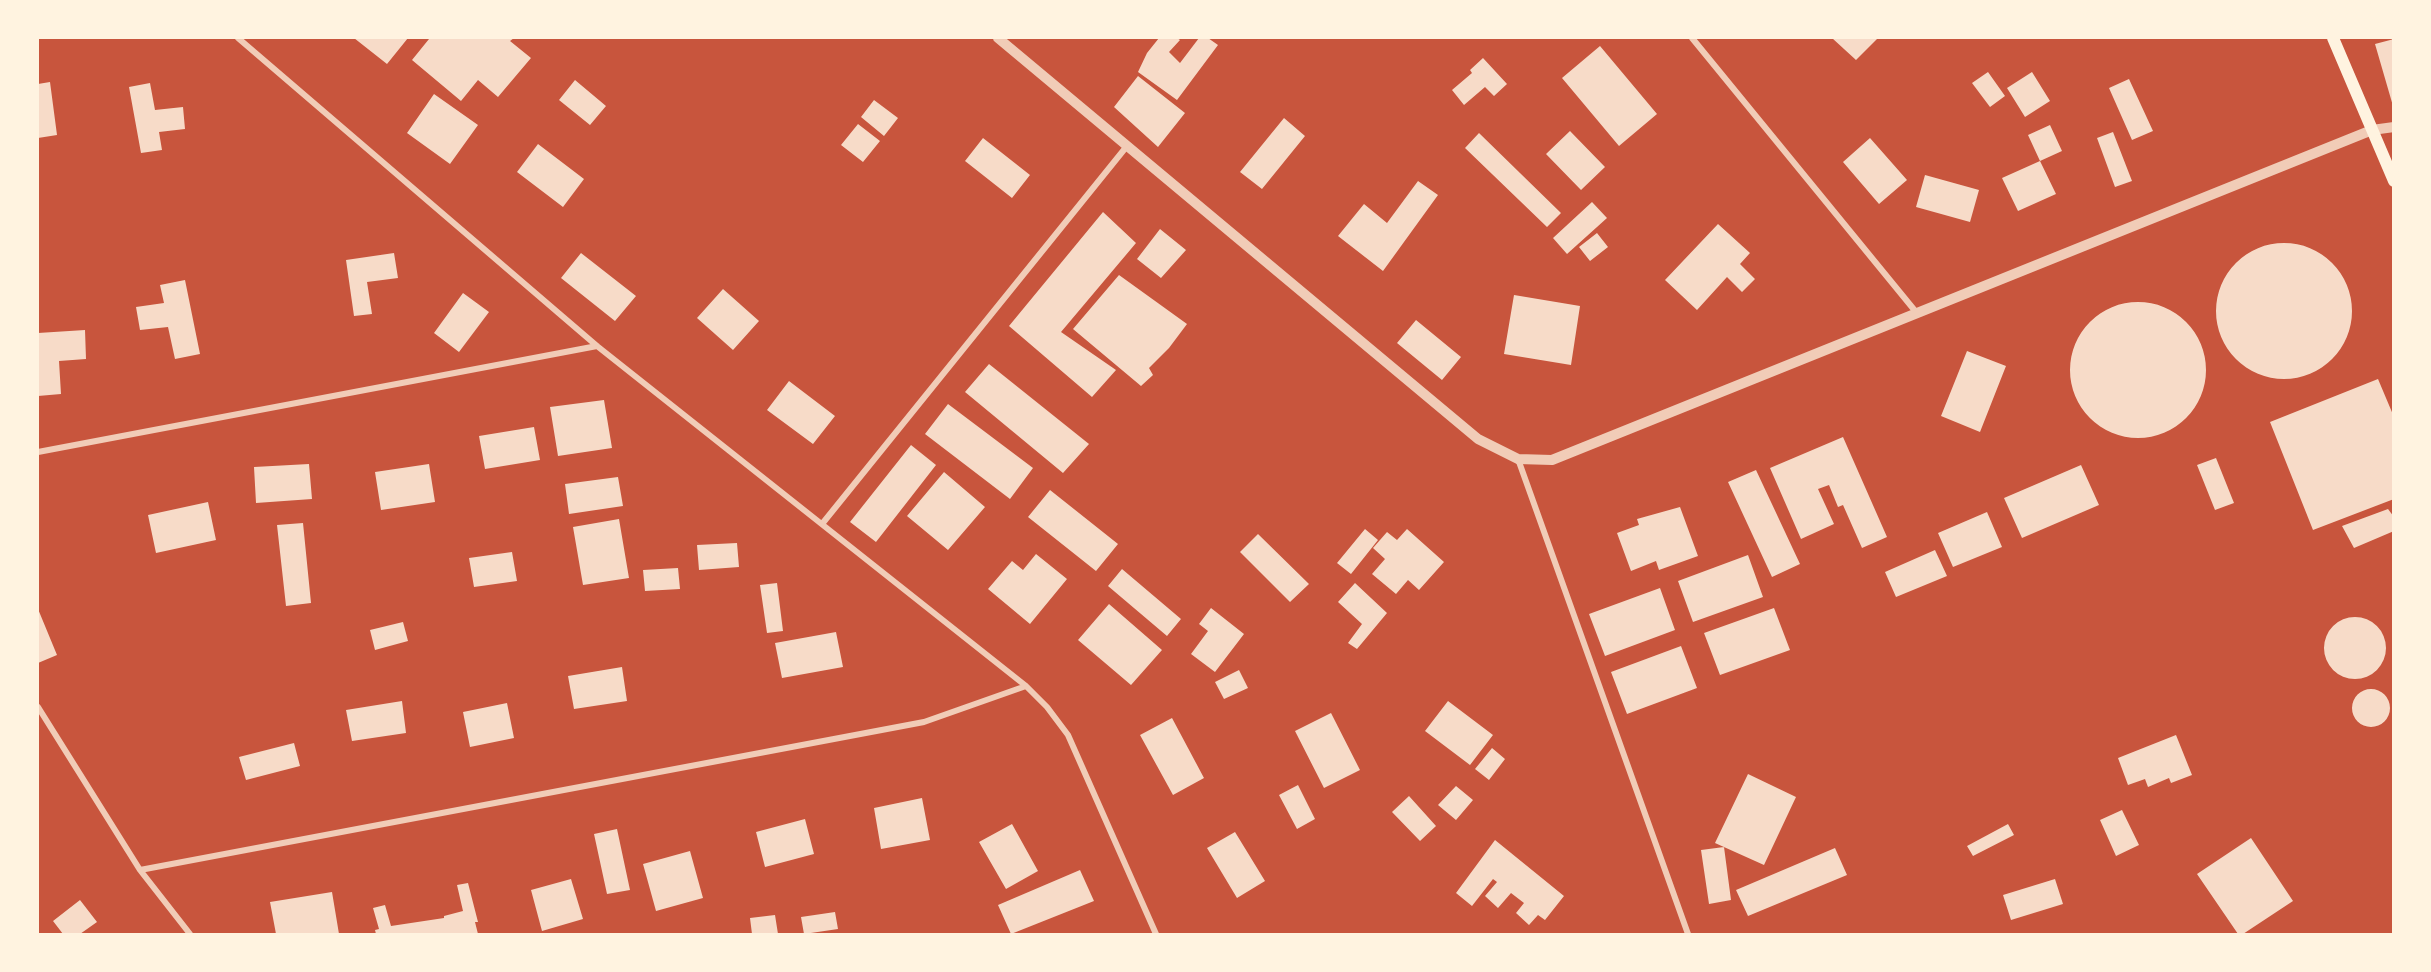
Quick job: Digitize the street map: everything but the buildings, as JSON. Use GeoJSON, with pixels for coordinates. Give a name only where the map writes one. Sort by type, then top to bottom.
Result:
{"type":"FeatureCollection","features":[{"type":"Feature","properties":{"kind":"main road"},"geometry":{"type":"LineString","coordinates":[[2333,38],[2394,181]]}},
{"type":"Feature","properties":{"kind":"street"},"geometry":{"type":"LineString","coordinates":[[238,38],[597,346],[1026,686],[1047,707],[1068,735],[1156,934]]}},
{"type":"Feature","properties":{"kind":"street"},"geometry":{"type":"LineString","coordinates":[[998,38],[1478,439],[1518,459],[1552,460],[2372,130],[2394,128]]}},
{"type":"Feature","properties":{"kind":"street"},"geometry":{"type":"LineString","coordinates":[[1692,38],[1916,312]]}},
{"type":"Feature","properties":{"kind":"street"},"geometry":{"type":"LineString","coordinates":[[822,524],[1127,146]]}},
{"type":"Feature","properties":{"kind":"street"},"geometry":{"type":"LineString","coordinates":[[38,452],[597,346]]}},
{"type":"Feature","properties":{"kind":"street"},"geometry":{"type":"LineString","coordinates":[[1518,459],[1688,934]]}},
{"type":"Feature","properties":{"kind":"street"},"geometry":{"type":"LineString","coordinates":[[140,870],[924,722],[1026,686]]}},
{"type":"Feature","properties":{"kind":"street"},"geometry":{"type":"LineString","coordinates":[[38,707],[140,870],[190,934]]}}]}
